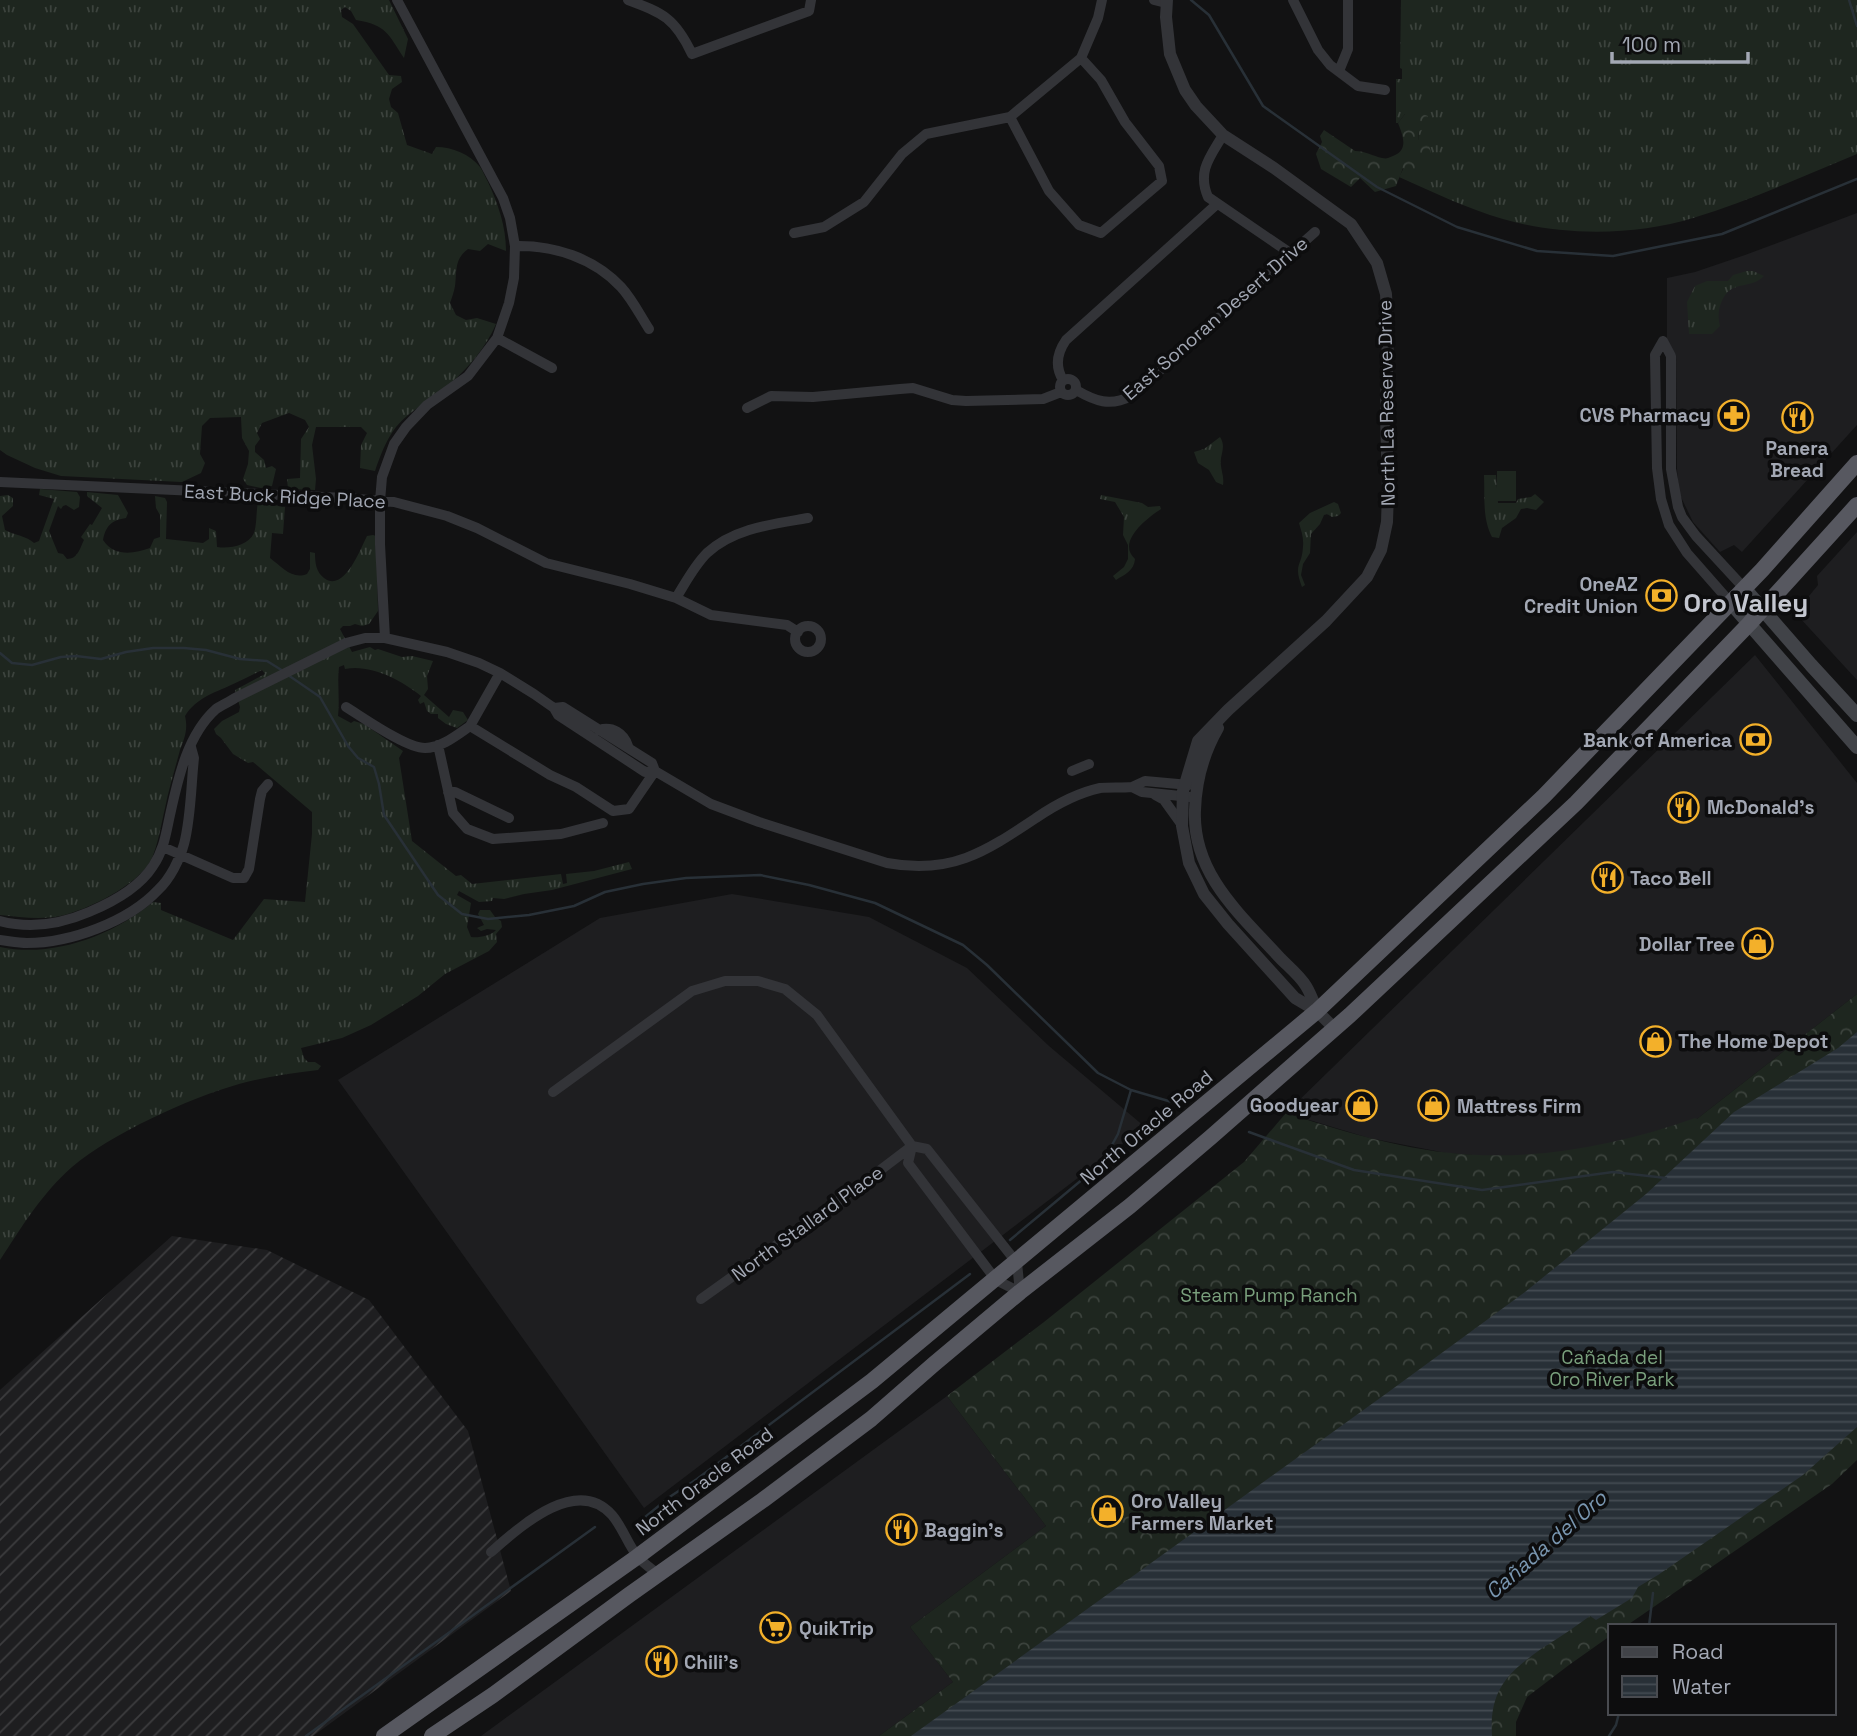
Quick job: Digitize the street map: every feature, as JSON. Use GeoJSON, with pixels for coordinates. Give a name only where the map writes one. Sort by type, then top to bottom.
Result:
{"type":"FeatureCollection","features":[{"type":"Feature","properties":{"kind":"highway","name":"North Oracle Road"},"geometry":{"type":"LineString","coordinates":[[384,1736],[638,1556],[872,1381],[1317,1012],[1544,796],[1730,601],[1765,568],[1857,463]]}},
{"type":"Feature","properties":{"kind":"highway"},"geometry":{"type":"LineString","coordinates":[[432,1736],[493,1695],[871,1419],[1020,1292],[1130,1206],[1334,1028],[1576,803],[1749,624],[1857,505]]}},
{"type":"Feature","properties":{"kind":"main road"},"geometry":{"type":"LineString","coordinates":[[1744,588],[1857,715]]}},
{"type":"Feature","properties":{"kind":"main road"},"geometry":{"type":"LineString","coordinates":[[1730,601],[1857,747]]}},
{"type":"Feature","properties":{"kind":"street"},"geometry":{"type":"LineString","coordinates":[[385,638],[380,500],[387,460],[406,427],[428,405],[467,376],[497,338],[514,278],[515,246],[503,198],[397,0]]}},
{"type":"Feature","properties":{"kind":"street"},"geometry":{"type":"LineString","coordinates":[[628,0],[668,18],[683,35],[692,54],[809,10],[811,0]]}},
{"type":"Feature","properties":{"kind":"street"},"geometry":{"type":"LineString","coordinates":[[794,233],[824,227],[864,202],[902,155],[926,134],[1010,117],[1081,58],[1098,18],[1102,0]]}},
{"type":"Feature","properties":{"kind":"street"},"geometry":{"type":"LineString","coordinates":[[1293,0],[1318,50],[1330,65],[1358,86],[1385,90]]}},
{"type":"Feature","properties":{"kind":"street"},"geometry":{"type":"LineString","coordinates":[[1339,71],[1348,49],[1348,0]]}},
{"type":"Feature","properties":{"kind":"street","name":"North La Reserve Drive"},"geometry":{"type":"LineString","coordinates":[[1163,1],[1170,54],[1185,90],[1196,106],[1223,135],[1351,224],[1377,263],[1386,294],[1387,522],[1381,550],[1367,577],[1326,621],[1227,710],[1209,744],[1190,791],[1182,826],[1189,863],[1204,894],[1227,924],[1295,998],[1317,1012],[1334,1028]]}},
{"type":"Feature","properties":{"kind":"street"},"geometry":{"type":"LineString","coordinates":[[1010,117],[1049,191],[1079,225],[1101,233],[1162,181],[1159,166],[1125,122],[1101,80],[1081,58]]}},
{"type":"Feature","properties":{"kind":"street"},"geometry":{"type":"LineString","coordinates":[[1223,135],[1203,170],[1204,189],[1208,197],[1290,253]]}},
{"type":"Feature","properties":{"kind":"street"},"geometry":{"type":"LineString","coordinates":[[1061,392],[1060,385],[1063,380],[1057,365],[1066,340],[1217,204]]}},
{"type":"Feature","properties":{"kind":"street","name":"East Sonoran Desert Drive"},"geometry":{"type":"LineString","coordinates":[[1076,390],[1099,401],[1115,402],[1131,396],[1315,232]]}},
{"type":"Feature","properties":{"kind":"street"},"geometry":{"type":"LineString","coordinates":[[515,246],[552,248],[588,262],[610,276],[623,289],[649,329]]}},
{"type":"Feature","properties":{"kind":"street"},"geometry":{"type":"LineString","coordinates":[[497,338],[552,368]]}},
{"type":"Feature","properties":{"kind":"street"},"geometry":{"type":"LineString","coordinates":[[1730,601],[1688,553],[1669,525],[1661,499],[1657,468],[1656,355],[1663,341],[1671,356],[1671,469],[1675,497],[1682,517],[1696,536],[1744,588]]}},
{"type":"Feature","properties":{"kind":"street","name":"East Sonoran Desert Drive"},"geometry":{"type":"LineString","coordinates":[[1063,380],[1073,380],[1076,390]]}},
{"type":"Feature","properties":{"kind":"street","name":"East Sonoran Desert Drive"},"geometry":{"type":"LineString","coordinates":[[747,408],[771,396],[813,397],[913,388],[952,400],[966,401],[1043,399],[1061,392],[1069,395],[1076,390]]}},
{"type":"Feature","properties":{"kind":"street","name":"East Buck Ridge Place"},"geometry":{"type":"LineString","coordinates":[[0,482],[394,502],[447,516],[477,528],[546,564],[676,598],[710,615],[787,625],[797,632]]}},
{"type":"Feature","properties":{"kind":"street"},"geometry":{"type":"LineString","coordinates":[[1669,525],[1682,517]]}},
{"type":"Feature","properties":{"kind":"street"},"geometry":{"type":"LineString","coordinates":[[676,598],[692,571],[706,554],[722,541],[747,530],[808,518]]}},
{"type":"Feature","properties":{"kind":"street"},"geometry":{"type":"LineString","coordinates":[[0,921],[18,925],[69,919],[101,907],[134,887],[151,869],[163,847],[184,757],[204,723],[217,709],[234,698],[346,643],[365,638],[385,638],[447,652],[479,663],[534,694],[554,708],[558,715],[645,772],[655,771],[711,804],[759,822],[904,867],[948,864],[973,857],[1054,807],[1075,796],[1100,788],[1132,788],[1152,793],[1190,791]]}},
{"type":"Feature","properties":{"kind":"street"},"geometry":{"type":"LineString","coordinates":[[346,707],[404,742],[425,748],[438,746],[470,726],[500,673]]}},
{"type":"Feature","properties":{"kind":"street"},"geometry":{"type":"LineString","coordinates":[[554,708],[563,707],[629,748],[652,763],[655,771]]}},
{"type":"Feature","properties":{"kind":"street"},"geometry":{"type":"LineString","coordinates":[[470,726],[550,775],[576,787],[612,811],[629,809],[655,771]]}},
{"type":"Feature","properties":{"kind":"street"},"geometry":{"type":"LineString","coordinates":[[438,746],[453,813],[467,829],[493,839],[561,834],[603,823]]}},
{"type":"Feature","properties":{"kind":"street"},"geometry":{"type":"LineString","coordinates":[[0,940],[25,943],[73,937],[102,927],[137,908],[159,890],[170,875],[186,831],[194,758],[191,747]]}},
{"type":"Feature","properties":{"kind":"street"},"geometry":{"type":"LineString","coordinates":[[1072,771],[1089,764]]}},
{"type":"Feature","properties":{"kind":"street"},"geometry":{"type":"LineString","coordinates":[[1132,788],[1145,781],[1190,791]]}},
{"type":"Feature","properties":{"kind":"street"},"geometry":{"type":"LineString","coordinates":[[163,847],[233,878],[244,878],[249,869],[262,791],[268,783]]}},
{"type":"Feature","properties":{"kind":"street","name":"North La Reserve Drive"},"geometry":{"type":"LineString","coordinates":[[1190,791],[1194,828],[1201,857],[1216,884],[1306,986],[1317,1012]]}},
{"type":"Feature","properties":{"kind":"street"},"geometry":{"type":"LineString","coordinates":[[449,792],[455,792],[509,818]]}},
{"type":"Feature","properties":{"kind":"street"},"geometry":{"type":"LineString","coordinates":[[1152,793],[1164,800],[1182,826]]}},
{"type":"Feature","properties":{"kind":"street"},"geometry":{"type":"LineString","coordinates":[[553,1092],[692,991],[724,981],[758,981],[785,989],[817,1015],[912,1146],[927,1149],[1017,1263],[1020,1292]]}},
{"type":"Feature","properties":{"kind":"street"},"geometry":{"type":"LineString","coordinates":[[912,1146],[908,1163],[996,1280],[1020,1292]]}},
{"type":"Feature","properties":{"kind":"street","name":"North Stallard Place"},"geometry":{"type":"LineString","coordinates":[[701,1299],[912,1146]]}},
{"type":"Feature","properties":{"kind":"street"},"geometry":{"type":"LineString","coordinates":[[491,1552],[520,1528],[560,1503],[580,1500],[598,1503],[612,1515],[638,1556],[659,1575]]}},
{"type":"Feature","properties":{"kind":"street"},"geometry":{"type":"LineString","coordinates":[[638,1556],[645,1585]]}},
{"type":"Feature","properties":{"kind":"shaded area"},"geometry":{"type":"Polygon","coordinates":[[[1857,213],[1857,425],[1742,552],[1734,545],[1720,552],[1693,522],[1679,493],[1676,355],[1667,341],[1667,278],[1695,272],[1745,255],[1857,213]]]}},
{"type":"Feature","properties":{"kind":"shaded area"},"geometry":{"type":"Polygon","coordinates":[[[1857,532],[1857,680],[1799,617],[1800,607],[1818,585],[1817,576],[1857,532]]]}},
{"type":"Feature","properties":{"kind":"shaded area"},"geometry":{"type":"Polygon","coordinates":[[[1755,655],[1857,783],[1857,994],[1697,1119],[1626,1140],[1557,1153],[1485,1156],[1446,1153],[1369,1138],[1286,1113],[1755,655]]]}},
{"type":"Feature","properties":{"kind":"shaded area"},"geometry":{"type":"Polygon","coordinates":[[[732,894],[869,917],[967,968],[1049,1046],[1145,1127],[644,1508],[338,1080],[600,918],[732,894]]]}},
{"type":"Feature","properties":{"kind":"shaded area"},"geometry":{"type":"Polygon","coordinates":[[[172,1236],[267,1250],[369,1300],[468,1431],[511,1591],[313,1736],[0,1736],[0,1390],[172,1236]]]}},
{"type":"Feature","properties":{"kind":"shaded area"},"geometry":{"type":"Polygon","coordinates":[[[947,1396],[1046,1526],[910,1627],[953,1682],[879,1736],[481,1736],[947,1396]]]}},
{"type":"Feature","properties":{"kind":"green space"},"geometry":{"type":"Polygon","coordinates":[[[0,0],[389,0],[408,39],[404,58],[381,28],[356,20],[345,7],[341,10],[342,17],[353,24],[389,75],[401,76],[402,82],[392,89],[389,99],[391,107],[398,113],[407,145],[432,154],[436,147],[448,148],[466,155],[480,167],[501,215],[506,251],[488,244],[480,251],[468,249],[460,257],[450,303],[456,315],[466,320],[477,318],[496,324],[465,370],[396,427],[386,443],[375,471],[360,468],[361,445],[367,433],[361,427],[316,427],[312,445],[315,490],[288,489],[287,479],[300,478],[301,439],[309,427],[305,420],[289,413],[262,423],[257,433],[260,439],[255,446],[255,452],[264,460],[266,468],[272,466],[276,469],[272,486],[261,488],[247,485],[243,479],[249,451],[242,438],[241,417],[210,418],[202,426],[200,454],[205,463],[201,473],[182,482],[61,476],[35,468],[0,450],[0,0]]]}},
{"type":"Feature","properties":{"kind":"green space"},"geometry":{"type":"Polygon","coordinates":[[[1401,0],[1857,0],[1857,154],[1714,211],[1647,228],[1573,231],[1525,225],[1490,215],[1399,177],[1418,141],[1419,131],[1405,114],[1396,123],[1396,79],[1402,79],[1401,0]]]}},
{"type":"Feature","properties":{"kind":"green space"},"geometry":{"type":"Polygon","coordinates":[[[1414,111],[1428,116],[1426,128],[1419,131],[1418,140],[1428,142],[1431,151],[1430,165],[1424,177],[1413,179],[1403,168],[1396,186],[1375,192],[1360,178],[1351,187],[1321,169],[1316,154],[1324,130],[1355,151],[1388,158],[1398,153],[1403,146],[1398,123],[1405,114],[1414,111]]]}},
{"type":"Feature","properties":{"kind":"green space"},"geometry":{"type":"Polygon","coordinates":[[[1747,271],[1764,276],[1752,283],[1735,287],[1725,295],[1719,309],[1720,326],[1712,334],[1689,334],[1687,302],[1695,286],[1707,281],[1728,281],[1733,275],[1747,271]]]}},
{"type":"Feature","properties":{"kind":"green space"},"geometry":{"type":"Polygon","coordinates":[[[1220,437],[1223,445],[1223,485],[1216,482],[1209,470],[1198,463],[1194,452],[1204,449],[1220,437]]]}},
{"type":"Feature","properties":{"kind":"green space"},"geometry":{"type":"Polygon","coordinates":[[[1497,471],[1516,471],[1516,501],[1497,501],[1497,471]]]}},
{"type":"Feature","properties":{"kind":"green space"},"geometry":{"type":"Polygon","coordinates":[[[1484,475],[1496,475],[1498,503],[1516,503],[1518,499],[1535,494],[1544,502],[1536,510],[1521,509],[1516,518],[1502,528],[1499,538],[1492,537],[1485,515],[1484,475]]]}},
{"type":"Feature","properties":{"kind":"green space"},"geometry":{"type":"Polygon","coordinates":[[[40,489],[77,492],[80,497],[79,507],[74,510],[66,505],[61,509],[58,506],[49,531],[58,553],[67,559],[78,552],[84,540],[81,537],[102,508],[87,496],[87,492],[118,495],[128,513],[126,518],[110,524],[103,540],[118,552],[137,552],[150,548],[154,539],[160,537],[160,515],[155,496],[165,498],[167,502],[166,539],[203,543],[209,539],[209,528],[216,531],[217,547],[222,548],[238,546],[251,537],[255,529],[258,502],[285,507],[283,534],[272,533],[270,558],[287,572],[297,575],[307,574],[310,569],[310,552],[315,553],[316,567],[321,576],[331,581],[338,580],[356,559],[367,536],[376,536],[378,611],[369,624],[343,626],[340,629],[352,652],[370,647],[402,657],[412,656],[433,661],[427,676],[428,689],[424,695],[449,717],[453,710],[463,712],[468,720],[457,728],[446,724],[438,718],[438,714],[427,711],[424,702],[420,704],[418,700],[421,696],[395,679],[375,671],[345,669],[344,665],[339,667],[338,716],[351,723],[354,721],[364,724],[403,751],[399,758],[412,841],[456,876],[461,875],[472,884],[561,874],[563,884],[567,883],[566,874],[594,871],[629,862],[632,869],[552,890],[504,899],[493,898],[492,901],[479,902],[459,891],[457,895],[471,903],[467,927],[471,937],[484,936],[496,930],[481,931],[477,928],[484,925],[478,914],[480,910],[490,910],[501,921],[502,927],[496,934],[497,942],[489,951],[445,974],[418,996],[371,1025],[342,1038],[301,1048],[308,1062],[321,1066],[318,1070],[258,1079],[219,1090],[151,1118],[108,1142],[72,1167],[51,1188],[0,1260],[0,947],[20,950],[61,947],[101,934],[153,902],[161,903],[161,910],[233,940],[264,899],[305,902],[312,834],[312,812],[253,762],[248,763],[233,754],[214,729],[222,721],[239,712],[235,690],[265,674],[262,670],[206,697],[194,705],[185,716],[186,733],[170,786],[156,848],[151,860],[135,879],[110,896],[60,916],[38,918],[0,915],[0,496],[8,495],[13,498],[13,506],[2,516],[5,530],[34,543],[39,541],[54,499],[39,495],[40,489]]]}},
{"type":"Feature","properties":{"kind":"green space"},"geometry":{"type":"Polygon","coordinates":[[[1101,495],[1142,503],[1148,507],[1160,506],[1161,509],[1148,518],[1131,538],[1130,552],[1135,559],[1133,567],[1116,580],[1113,576],[1124,567],[1128,559],[1128,545],[1123,535],[1124,517],[1115,502],[1100,499],[1101,495]]]}},
{"type":"Feature","properties":{"kind":"green space"},"geometry":{"type":"Polygon","coordinates":[[[1334,502],[1338,504],[1341,513],[1332,517],[1324,515],[1311,534],[1310,553],[1303,564],[1301,575],[1305,585],[1302,587],[1298,569],[1303,540],[1299,523],[1310,513],[1334,502]]]}},
{"type":"Feature","properties":{"kind":"green space","name":"Cañada del Oro River Park"},"geometry":{"type":"Polygon","coordinates":[[[1857,994],[1857,1460],[1832,1484],[1629,1624],[1608,1624],[1608,1637],[1527,1697],[1516,1722],[1516,1736],[879,1736],[953,1682],[910,1627],[1046,1526],[947,1396],[1244,1162],[1286,1113],[1400,1145],[1475,1155],[1549,1153],[1586,1147],[1697,1119],[1857,994]]]}},
{"type":"Feature","properties":{"kind":"water","name":"Cañada del Oro River Park"},"geometry":{"type":"Polygon","coordinates":[[[1857,1032],[1857,1427],[1803,1475],[1638,1587],[1632,1598],[1596,1620],[1590,1616],[1520,1665],[1503,1683],[1498,1694],[1492,1720],[1492,1736],[911,1736],[1525,1292],[1646,1194],[1734,1112],[1838,1048],[1857,1032]]]}},
{"type":"Feature","properties":{"kind":"waterway"},"geometry":{"type":"LineString","coordinates":[[1191,0],[1209,15],[1263,106],[1377,187],[1457,227],[1537,251],[1613,256],[1722,234],[1857,179]]}},
{"type":"Feature","properties":{"kind":"waterway"},"geometry":{"type":"LineString","coordinates":[[1849,0],[1857,26]]}},
{"type":"Feature","properties":{"kind":"waterway"},"geometry":{"type":"LineString","coordinates":[[0,653],[12,663],[32,665],[61,657],[101,659],[153,648],[184,648],[206,650],[240,659],[267,661],[283,671]]}},
{"type":"Feature","properties":{"kind":"waterway"},"geometry":{"type":"LineString","coordinates":[[288,675],[320,697],[348,746],[358,758],[374,767],[384,815],[438,895],[462,914],[488,919],[529,915],[574,906],[605,892],[686,878],[760,875],[809,885],[875,903],[963,945],[1098,1073],[1131,1090],[1182,1105]]}},
{"type":"Feature","properties":{"kind":"waterway"},"geometry":{"type":"LineString","coordinates":[[1010,1240],[1102,1163],[1118,1134],[1131,1090]]}},
{"type":"Feature","properties":{"kind":"waterway"},"geometry":{"type":"LineString","coordinates":[[1249,1132],[1354,1170],[1482,1190],[1613,1172],[1666,1178]]}},
{"type":"Feature","properties":{"kind":"waterway"},"geometry":{"type":"LineString","coordinates":[[644,1518],[970,1274]]}},
{"type":"Feature","properties":{"kind":"waterway"},"geometry":{"type":"LineString","coordinates":[[306,1736],[595,1527]]}},
{"type":"Feature","properties":{"kind":"waterway"},"geometry":{"type":"LineString","coordinates":[[1649,1624],[1653,1593]]}},
{"type":"Feature","properties":{"kind":"waterway"},"geometry":{"type":"LineString","coordinates":[[1609,1736],[1618,1715]]}},
{"type":"Feature","properties":{"kind":"place","name":"CVS Pharmacy"},"geometry":{"type":"Point","coordinates":[1734,415]}},
{"type":"Feature","properties":{"kind":"place","name":"Panera Bread"},"geometry":{"type":"Point","coordinates":[1797,417]}},
{"type":"Feature","properties":{"kind":"place","name":"OneAZ Credit Union"},"geometry":{"type":"Point","coordinates":[1661,595]}},
{"type":"Feature","properties":{"kind":"place","name":"Bank of America"},"geometry":{"type":"Point","coordinates":[1755,740]}},
{"type":"Feature","properties":{"kind":"place","name":"McDonald's"},"geometry":{"type":"Point","coordinates":[1684,807]}},
{"type":"Feature","properties":{"kind":"place","name":"Taco Bell"},"geometry":{"type":"Point","coordinates":[1607,878]}},
{"type":"Feature","properties":{"kind":"place","name":"Dollar Tree"},"geometry":{"type":"Point","coordinates":[1758,944]}},
{"type":"Feature","properties":{"kind":"place","name":"The Home Depot"},"geometry":{"type":"Point","coordinates":[1655,1041]}},
{"type":"Feature","properties":{"kind":"place","name":"Goodyear"},"geometry":{"type":"Point","coordinates":[1362,1105]}},
{"type":"Feature","properties":{"kind":"place","name":"Mattress Firm"},"geometry":{"type":"Point","coordinates":[1434,1106]}},
{"type":"Feature","properties":{"kind":"place","name":"Oro Valley Farmers Market"},"geometry":{"type":"Point","coordinates":[1108,1512]}},
{"type":"Feature","properties":{"kind":"place","name":"Baggin's"},"geometry":{"type":"Point","coordinates":[901,1530]}},
{"type":"Feature","properties":{"kind":"place","name":"QuikTrip"},"geometry":{"type":"Point","coordinates":[776,1628]}},
{"type":"Feature","properties":{"kind":"place","name":"Chili's"},"geometry":{"type":"Point","coordinates":[661,1662]}},
{"type":"Feature","properties":{"kind":"district","name":"Oro Valley"},"geometry":{"type":"Point","coordinates":[1746,603]}},
{"type":"Feature","properties":{"kind":"park label","name":"Steam Pump Ranch"},"geometry":{"type":"Point","coordinates":[1269,1295]}},
{"type":"Feature","properties":{"kind":"water label","name":"Cañada del Oro"},"geometry":{"type":"Point","coordinates":[1546,1545]}}]}
